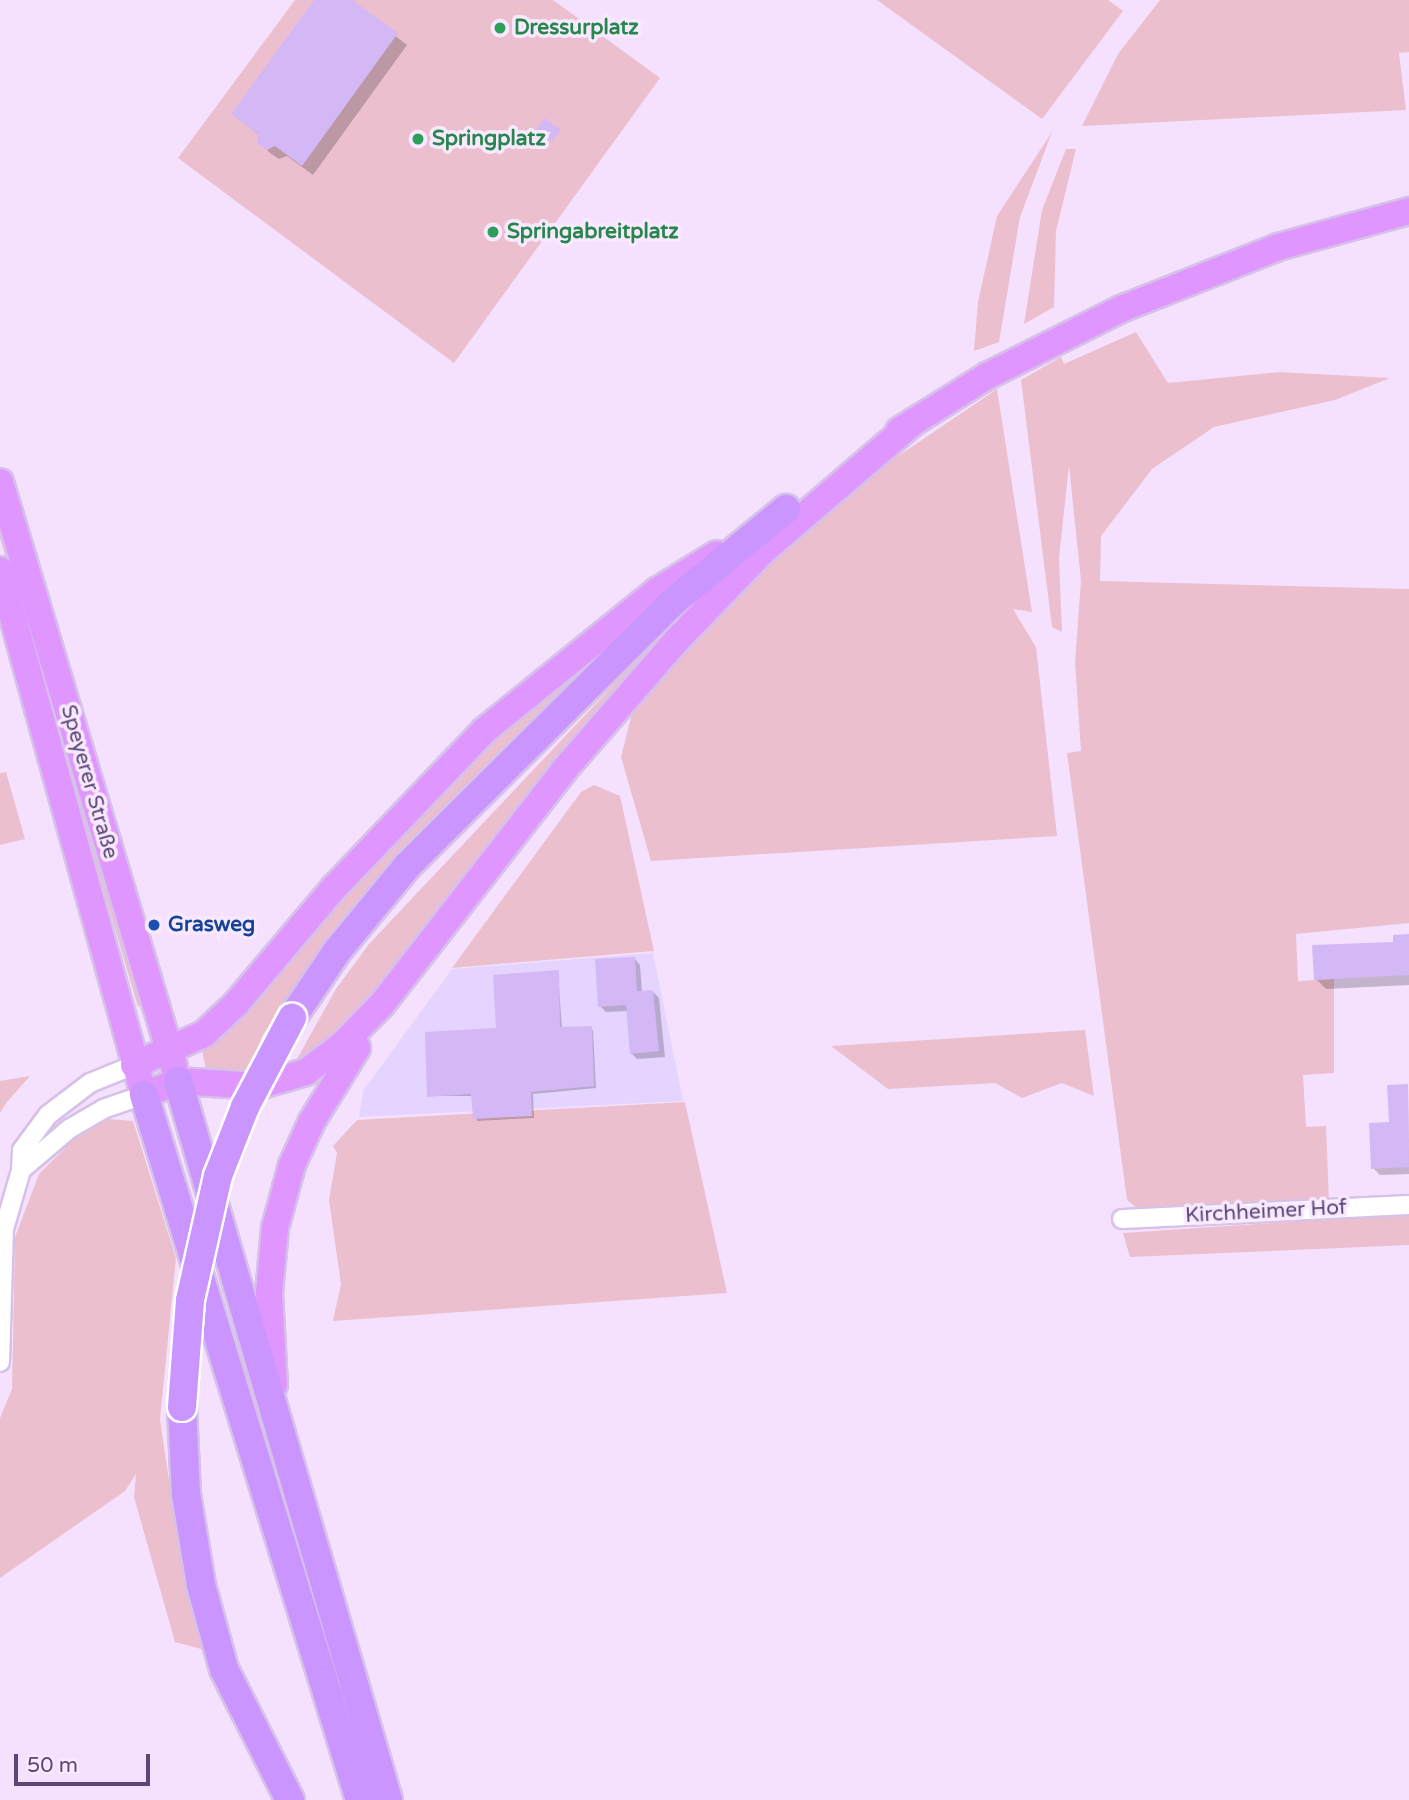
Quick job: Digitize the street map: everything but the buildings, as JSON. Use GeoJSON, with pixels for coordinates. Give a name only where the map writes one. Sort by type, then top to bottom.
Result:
{"type":"FeatureCollection","features":[{"type":"Feature","properties":{"kind":"highway"},"geometry":{"type":"LineString","coordinates":[[290,1800],[258,1744],[218,1645],[201,1585],[187,1494],[183,1407],[190,1300],[215,1188],[245,1107],[292,1018],[337,951],[407,866],[674,601],[786,509]]}},
{"type":"Feature","properties":{"kind":"highway"},"geometry":{"type":"LineString","coordinates":[[178,1081],[388,1800]]}},
{"type":"Feature","properties":{"kind":"highway"},"geometry":{"type":"LineString","coordinates":[[144,1095],[360,1800]]}},
{"type":"Feature","properties":{"kind":"main road"},"geometry":{"type":"LineString","coordinates":[[134,1065],[204,1034],[236,1004],[334,888],[484,731],[657,591],[786,509],[915,421],[987,376],[1044,346],[1211,271],[1409,211]]}},
{"type":"Feature","properties":{"kind":"main road"},"geometry":{"type":"LineString","coordinates":[[276,1416],[269,1293],[278,1216],[292,1165],[312,1121],[383,1004],[564,770],[677,640],[762,552],[915,421]]}},
{"type":"Feature","properties":{"kind":"main road","name":"Speyerer Straße"},"geometry":{"type":"LineString","coordinates":[[0,482],[178,1081]]}},
{"type":"Feature","properties":{"kind":"main road","name":"Speyerer Straße"},"geometry":{"type":"LineString","coordinates":[[0,570],[144,1095]]}},
{"type":"Feature","properties":{"kind":"main road"},"geometry":{"type":"LineString","coordinates":[[144,1095],[178,1081],[258,1086],[306,1072],[327,1060],[383,1004]]}},
{"type":"Feature","properties":{"kind":"street"},"geometry":{"type":"LineString","coordinates":[[0,1362],[4,1229],[21,1170],[22,1150],[48,1115],[90,1083],[134,1065]]}},
{"type":"Feature","properties":{"kind":"street"},"geometry":{"type":"LineString","coordinates":[[21,1170],[69,1129],[103,1109],[144,1095]]}},
{"type":"Feature","properties":{"kind":"street","name":"Kirchheimer Hof"},"geometry":{"type":"LineString","coordinates":[[1122,1219],[1409,1205]]}},
{"type":"Feature","properties":{"kind":"shaded area"},"geometry":{"type":"Polygon","coordinates":[[[295,0],[553,0],[660,78],[454,363],[178,158],[295,0]]]}},
{"type":"Feature","properties":{"kind":"shaded area"},"geometry":{"type":"Polygon","coordinates":[[[877,0],[1108,0],[1123,11],[1042,119],[877,0]]]}},
{"type":"Feature","properties":{"kind":"shaded area"},"geometry":{"type":"Polygon","coordinates":[[[1160,0],[1409,0],[1409,52],[1399,53],[1406,110],[1082,126],[1118,54],[1160,0]]]}},
{"type":"Feature","properties":{"kind":"shaded area"},"geometry":{"type":"Polygon","coordinates":[[[1052,132],[1020,217],[999,342],[974,351],[978,302],[997,216],[1052,132]]]}},
{"type":"Feature","properties":{"kind":"shaded area"},"geometry":{"type":"Polygon","coordinates":[[[1066,149],[1076,149],[1056,231],[1054,307],[1024,324],[1042,210],[1066,149]]]}},
{"type":"Feature","properties":{"kind":"shaded area"},"geometry":{"type":"Polygon","coordinates":[[[1136,332],[1168,383],[1280,372],[1390,378],[1335,400],[1214,427],[1152,469],[1101,536],[1100,581],[1409,589],[1409,923],[1296,934],[1298,981],[1334,979],[1334,1073],[1303,1075],[1306,1127],[1326,1126],[1329,1202],[1141,1212],[1127,1200],[1067,753],[1081,751],[1075,662],[1081,581],[1069,465],[1059,558],[1062,632],[1052,627],[1021,380],[1061,357],[1064,364],[1136,332]]]}},
{"type":"Feature","properties":{"kind":"shaded area"},"geometry":{"type":"Polygon","coordinates":[[[997,389],[1032,612],[1013,609],[1036,647],[1057,836],[651,861],[621,757],[634,705],[762,564],[860,482],[997,389]]]}},
{"type":"Feature","properties":{"kind":"shaded area"},"geometry":{"type":"Polygon","coordinates":[[[0,511],[144,1001],[138,1007],[0,538],[0,511]]]}},
{"type":"Feature","properties":{"kind":"shaded area"},"geometry":{"type":"Polygon","coordinates":[[[631,623],[636,627],[432,822],[361,900],[305,970],[263,1035],[246,1076],[206,1070],[202,1050],[237,1018],[422,807],[510,724],[631,623]]]}},
{"type":"Feature","properties":{"kind":"shaded area"},"geometry":{"type":"Polygon","coordinates":[[[653,643],[657,645],[462,877],[344,1030],[293,1066],[336,989],[369,944],[653,643]]]}},
{"type":"Feature","properties":{"kind":"shaded area"},"geometry":{"type":"Polygon","coordinates":[[[6,772],[25,839],[0,845],[0,773],[6,772]]]}},
{"type":"Feature","properties":{"kind":"shaded area"},"geometry":{"type":"Polygon","coordinates":[[[594,785],[620,796],[654,951],[452,968],[581,792],[594,785]]]}},
{"type":"Feature","properties":{"kind":"shaded area"},"geometry":{"type":"Polygon","coordinates":[[[653,953],[683,1101],[359,1117],[363,1091],[452,969],[653,953]]]}},
{"type":"Feature","properties":{"kind":"shaded area"},"geometry":{"type":"Polygon","coordinates":[[[1085,1030],[1094,1096],[1062,1083],[1022,1098],[995,1083],[888,1089],[831,1046],[1085,1030]]]}},
{"type":"Feature","properties":{"kind":"shaded area"},"geometry":{"type":"Polygon","coordinates":[[[30,1076],[7,1102],[0,1113],[0,1081],[30,1076]]]}},
{"type":"Feature","properties":{"kind":"shaded area"},"geometry":{"type":"Polygon","coordinates":[[[685,1102],[727,1293],[333,1321],[341,1284],[329,1200],[337,1153],[333,1146],[357,1120],[685,1102]]]}},
{"type":"Feature","properties":{"kind":"shaded area"},"geometry":{"type":"Polygon","coordinates":[[[108,1119],[133,1121],[176,1258],[160,1420],[180,1553],[205,1650],[175,1642],[134,1497],[136,1474],[125,1491],[0,1578],[0,1418],[12,1389],[15,1237],[39,1174],[72,1141],[108,1119]]]}},
{"type":"Feature","properties":{"kind":"shaded area"},"geometry":{"type":"Polygon","coordinates":[[[1409,1214],[1409,1245],[1130,1257],[1123,1233],[1409,1214]]]}},
{"type":"Feature","properties":{"kind":"place","name":"Dressurplatz"},"geometry":{"type":"Point","coordinates":[500,28]}},
{"type":"Feature","properties":{"kind":"place","name":"Springplatz"},"geometry":{"type":"Point","coordinates":[418,139]}},
{"type":"Feature","properties":{"kind":"place","name":"Springabreitplatz"},"geometry":{"type":"Point","coordinates":[493,232]}},
{"type":"Feature","properties":{"kind":"place","name":"Grasweg"},"geometry":{"type":"Point","coordinates":[154,925]}}]}
